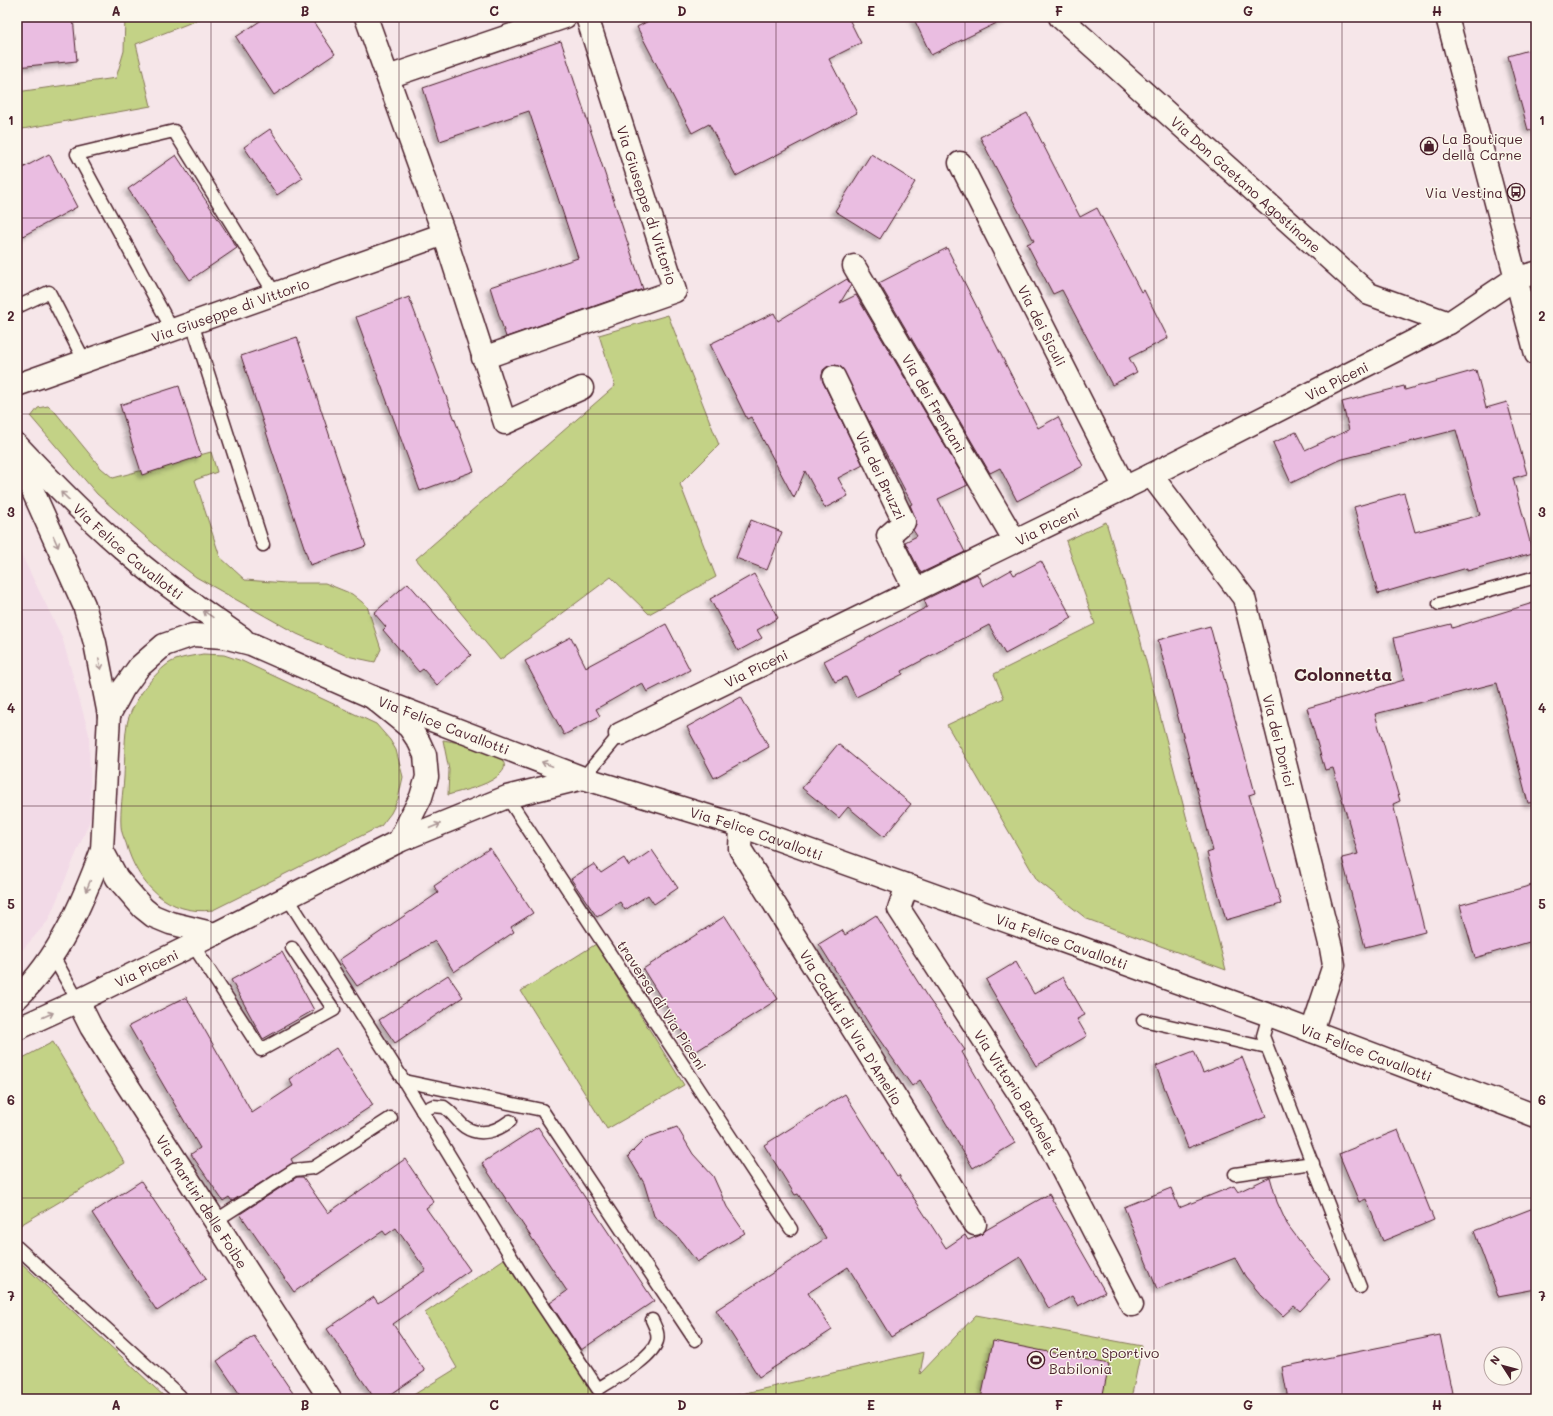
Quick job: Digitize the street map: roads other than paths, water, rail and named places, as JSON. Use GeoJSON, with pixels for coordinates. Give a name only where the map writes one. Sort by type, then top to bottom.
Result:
{"type":"FeatureCollection","features":[{"type":"Feature","properties":{"kind":"street"},"geometry":{"type":"LineString","coordinates":[[366,17],[444,234],[505,423],[582,388]]}},
{"type":"Feature","properties":{"kind":"street"},"geometry":{"type":"LineString","coordinates":[[388,77],[564,17]]}},
{"type":"Feature","properties":{"kind":"street","name":"Via Giuseppe di Vittorio"},"geometry":{"type":"LineString","coordinates":[[483,358],[675,291],[588,17]]}},
{"type":"Feature","properties":{"kind":"street","name":"Via Don Gaetano Agostinone"},"geometry":{"type":"LineString","coordinates":[[1060,17],[1369,294],[1449,323]]}},
{"type":"Feature","properties":{"kind":"street"},"geometry":{"type":"LineString","coordinates":[[1447,17],[1526,275],[1536,354]]}},
{"type":"Feature","properties":{"kind":"street","name":"Via dei Siculi"},"geometry":{"type":"LineString","coordinates":[[960,163],[1125,488]]}},
{"type":"Feature","properties":{"kind":"street","name":"Via Giuseppe di Vittorio"},"geometry":{"type":"LineString","coordinates":[[17,385],[444,234]]}},
{"type":"Feature","properties":{"kind":"street","name":"Via dei Frentani"},"geometry":{"type":"LineString","coordinates":[[854,266],[1015,541]]}},
{"type":"Feature","properties":{"kind":"street","name":"Via Piceni"},"geometry":{"type":"LineString","coordinates":[[620,734],[1152,475],[1449,323],[1526,275]]}},
{"type":"Feature","properties":{"kind":"street","name":"Via dei Bruzzi"},"geometry":{"type":"LineString","coordinates":[[834,377],[904,522],[888,536],[915,590]]}},
{"type":"Feature","properties":{"kind":"street","name":"Via Felice Cavallotti"},"geometry":{"type":"LineString","coordinates":[[17,445],[63,494],[122,548],[185,598],[252,644]]}},
{"type":"Feature","properties":{"kind":"street"},"geometry":{"type":"LineString","coordinates":[[17,456],[84,604],[96,643],[109,715],[102,850],[75,915],[53,956],[31,985],[17,998]]}},
{"type":"Feature","properties":{"kind":"street","name":"Via dei Dorici"},"geometry":{"type":"LineString","coordinates":[[1152,475],[1244,598],[1334,965],[1312,1031]]}},
{"type":"Feature","properties":{"kind":"street"},"geometry":{"type":"LineString","coordinates":[[109,715],[123,689],[139,667],[164,645],[193,635],[224,637],[252,644],[372,697],[409,728],[419,742],[425,755],[427,777],[421,797],[399,841]]}},
{"type":"Feature","properties":{"kind":"street","name":"Via Felice Cavallotti"},"geometry":{"type":"LineString","coordinates":[[372,697],[583,778],[741,826],[1270,1015],[1536,1116]]}},
{"type":"Feature","properties":{"kind":"street"},"geometry":{"type":"LineString","coordinates":[[399,841],[507,797],[583,778]]}},
{"type":"Feature","properties":{"kind":"street","name":"Via Caduti di Via D'Amelio"},"geometry":{"type":"LineString","coordinates":[[741,826],[740,849],[975,1224]]}},
{"type":"Feature","properties":{"kind":"street","name":"Via Piceni"},"geometry":{"type":"LineString","coordinates":[[17,1029],[215,934],[399,841]]}},
{"type":"Feature","properties":{"kind":"street"},"geometry":{"type":"LineString","coordinates":[[102,850],[117,878],[143,908],[153,916],[170,924],[215,934]]}},
{"type":"Feature","properties":{"kind":"street","name":"Via Vittorio Bachelet"},"geometry":{"type":"LineString","coordinates":[[906,885],[899,909],[1038,1122],[1132,1304]]}},
{"type":"Feature","properties":{"kind":"street","name":"Via Martiri delle Foibe"},"geometry":{"type":"LineString","coordinates":[[78,1001],[88,1022],[128,1086],[330,1399]]}},
{"type":"Feature","properties":{"kind":"lane"},"geometry":{"type":"LineString","coordinates":[[263,545],[182,327],[77,154],[174,131],[275,294]]}},
{"type":"Feature","properties":{"kind":"lane"},"geometry":{"type":"LineString","coordinates":[[17,308],[49,292],[84,362]]}},
{"type":"Feature","properties":{"kind":"lane"},"geometry":{"type":"LineString","coordinates":[[1438,604],[1536,577]]}},
{"type":"Feature","properties":{"kind":"lane","name":"Via Piceni"},"geometry":{"type":"LineString","coordinates":[[583,778],[620,734]]}},
{"type":"Feature","properties":{"kind":"lane","name":"traversa di Via Piceni"},"geometry":{"type":"LineString","coordinates":[[507,797],[792,1229]]}},
{"type":"Feature","properties":{"kind":"lane"},"geometry":{"type":"LineString","coordinates":[[288,897],[404,1081],[521,1273],[598,1389],[642,1360],[652,1351],[657,1342],[658,1334],[652,1320]]}},
{"type":"Feature","properties":{"kind":"lane"},"geometry":{"type":"LineString","coordinates":[[192,945],[261,1050],[334,1010],[292,948]]}},
{"type":"Feature","properties":{"kind":"lane"},"geometry":{"type":"LineString","coordinates":[[53,956],[78,1001]]}},
{"type":"Feature","properties":{"kind":"lane"},"geometry":{"type":"LineString","coordinates":[[1270,1015],[1262,1036],[1313,1163],[1360,1287]]}},
{"type":"Feature","properties":{"kind":"lane"},"geometry":{"type":"LineString","coordinates":[[1143,1020],[1267,1048]]}},
{"type":"Feature","properties":{"kind":"lane"},"geometry":{"type":"LineString","coordinates":[[404,1081],[542,1110],[696,1340]]}},
{"type":"Feature","properties":{"kind":"lane"},"geometry":{"type":"LineString","coordinates":[[422,1111],[433,1106],[444,1107],[465,1127],[475,1131],[493,1131],[510,1121]]}},
{"type":"Feature","properties":{"kind":"lane"},"geometry":{"type":"LineString","coordinates":[[215,1221],[294,1170],[313,1168],[391,1118]]}},
{"type":"Feature","properties":{"kind":"lane"},"geometry":{"type":"LineString","coordinates":[[1235,1174],[1313,1163]]}},
{"type":"Feature","properties":{"kind":"lane"},"geometry":{"type":"LineString","coordinates":[[17,1248],[180,1396]]}},
{"type":"Feature","properties":{"kind":"place","name":"La Boutique della Carne"},"geometry":{"type":"Point","coordinates":[1429,146]}},
{"type":"Feature","properties":{"kind":"place","name":"Via Vestina"},"geometry":{"type":"Point","coordinates":[1516,192]}},
{"type":"Feature","properties":{"kind":"place","name":"Centro Sportivo Babilonia"},"geometry":{"type":"Point","coordinates":[1036,1360]}},
{"type":"Feature","properties":{"kind":"district","name":"Colonnetta"},"geometry":{"type":"Point","coordinates":[1343,674]}}]}
